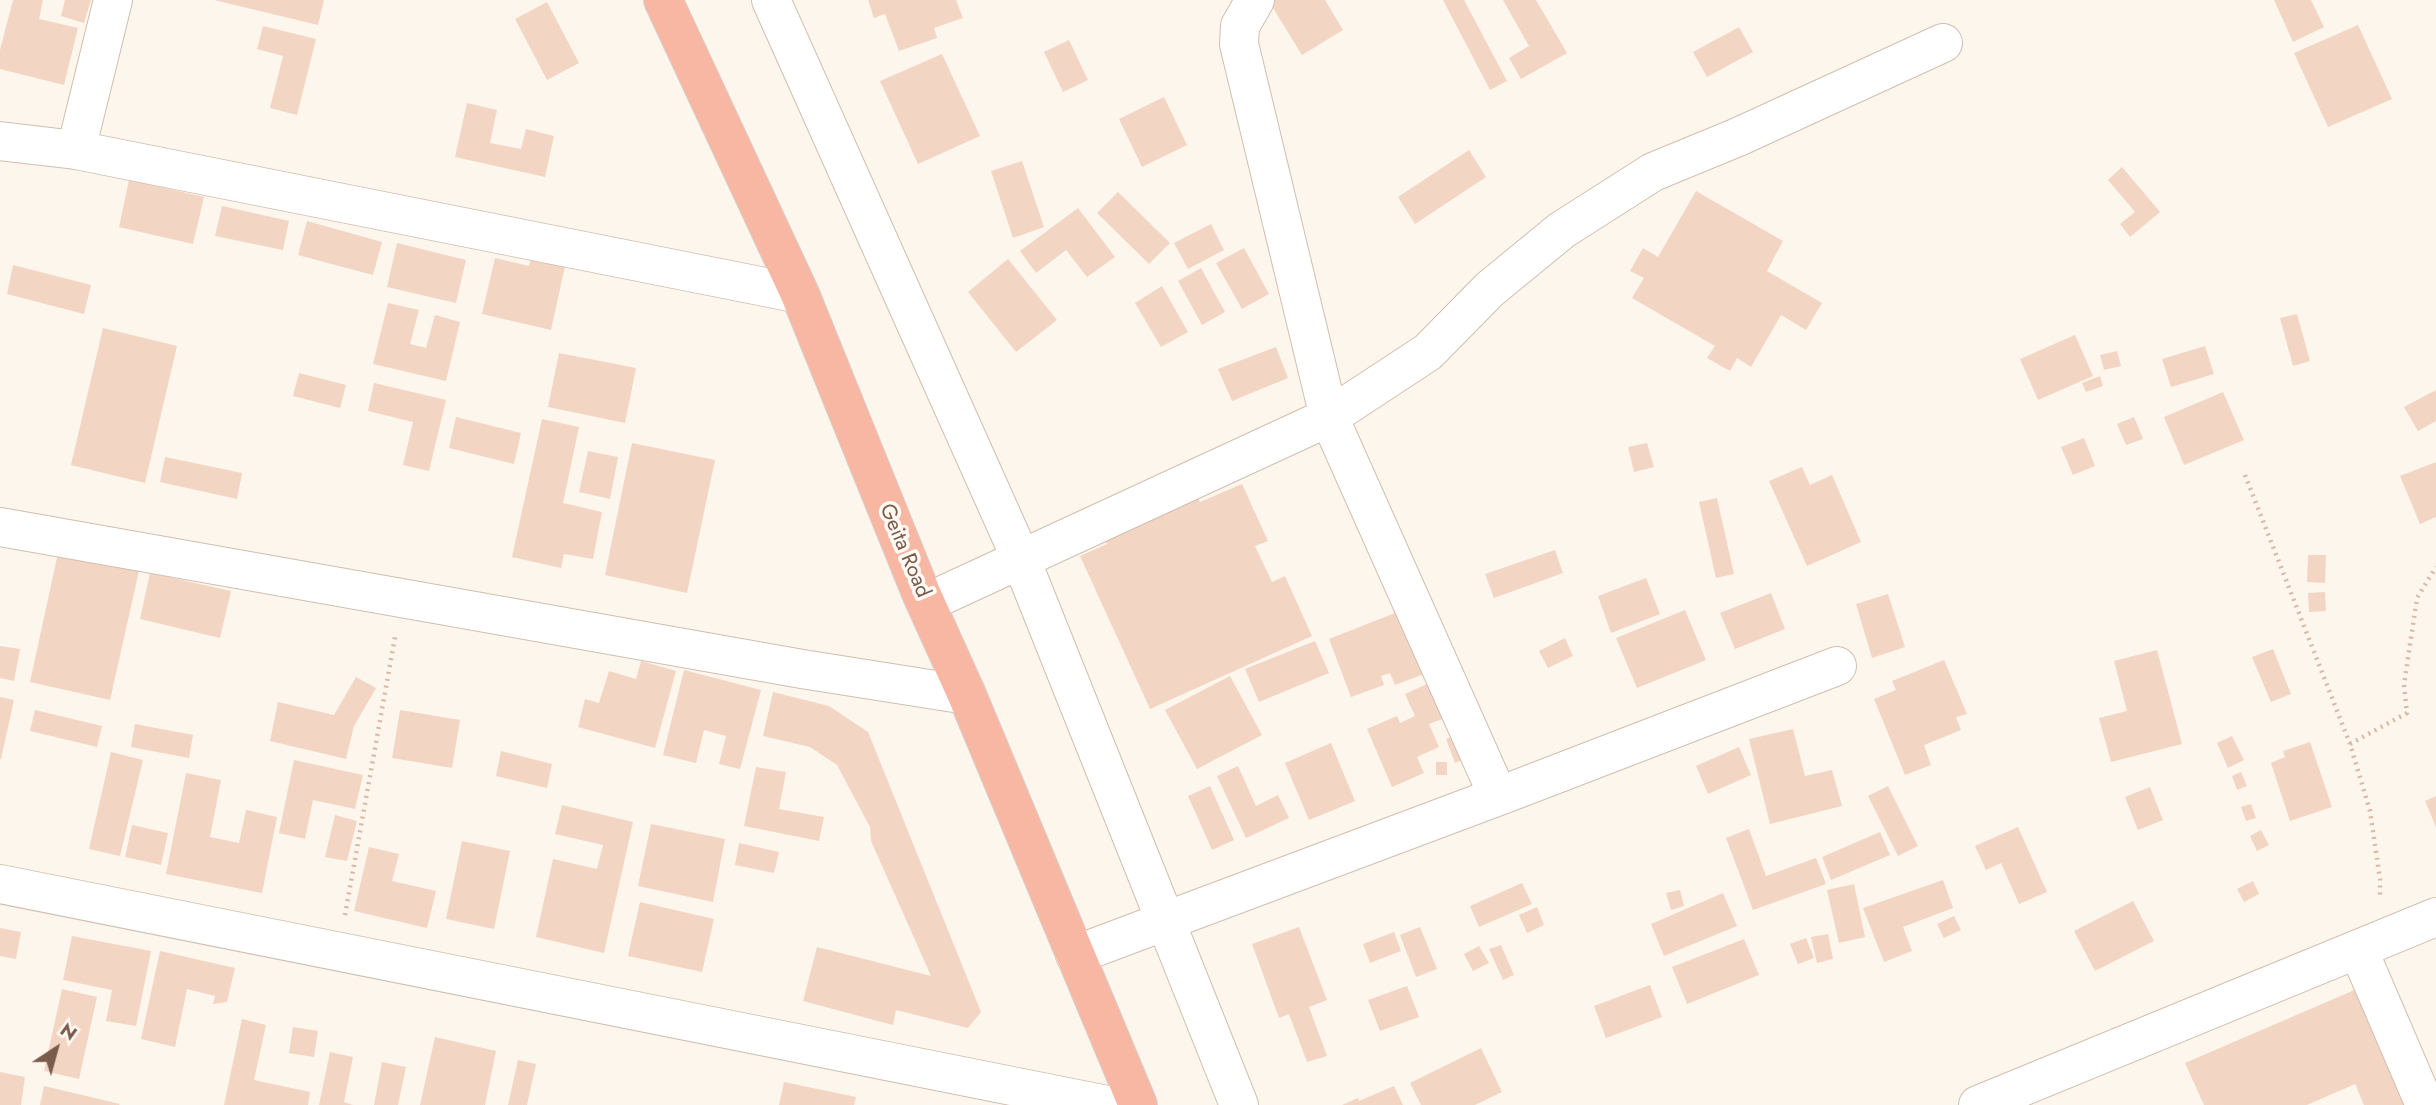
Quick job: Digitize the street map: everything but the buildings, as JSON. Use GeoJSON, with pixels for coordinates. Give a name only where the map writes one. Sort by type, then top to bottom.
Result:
{"type":"FeatureCollection","features":[{"type":"Feature","properties":{"kind":"highway","name":"Geita Road"},"geometry":{"type":"LineString","coordinates":[[663,0],[800,294],[926,603],[1138,1105]]}},
{"type":"Feature","properties":{"kind":"street"},"geometry":{"type":"LineString","coordinates":[[76,150],[113,0]]}},
{"type":"Feature","properties":{"kind":"street"},"geometry":{"type":"LineString","coordinates":[[771,0],[1022,560],[1239,1105]]}},
{"type":"Feature","properties":{"kind":"street"},"geometry":{"type":"LineString","coordinates":[[1255,0],[1240,26],[1239,44],[1329,417],[1498,796]]}},
{"type":"Feature","properties":{"kind":"street"},"geometry":{"type":"LineString","coordinates":[[926,603],[1329,417],[1428,352],[1490,289],[1562,230],[1653,172],[1738,137],[1943,43]]}},
{"type":"Feature","properties":{"kind":"street"},"geometry":{"type":"LineString","coordinates":[[0,141],[76,150],[800,294]]}},
{"type":"Feature","properties":{"kind":"street"},"geometry":{"type":"LineString","coordinates":[[0,527],[802,670],[967,695]]}},
{"type":"Feature","properties":{"kind":"street"},"geometry":{"type":"LineString","coordinates":[[1075,955],[1837,666]]}},
{"type":"Feature","properties":{"kind":"street"},"geometry":{"type":"LineString","coordinates":[[0,884],[1107,1105]]}},
{"type":"Feature","properties":{"kind":"street"},"geometry":{"type":"LineString","coordinates":[[1978,1105],[2436,917]]}},
{"type":"Feature","properties":{"kind":"street"},"geometry":{"type":"LineString","coordinates":[[2369,945],[2425,1105]]}},
{"type":"Feature","properties":{"kind":"path"},"geometry":{"type":"LineString","coordinates":[[2245,475],[2350,744],[2370,811],[2380,880],[2369,945]]}},
{"type":"Feature","properties":{"kind":"path"},"geometry":{"type":"LineString","coordinates":[[2350,744],[2407,713],[2404,685],[2417,598],[2436,567]]}},
{"type":"Feature","properties":{"kind":"path"},"geometry":{"type":"LineString","coordinates":[[338,951],[402,599]]}}]}
